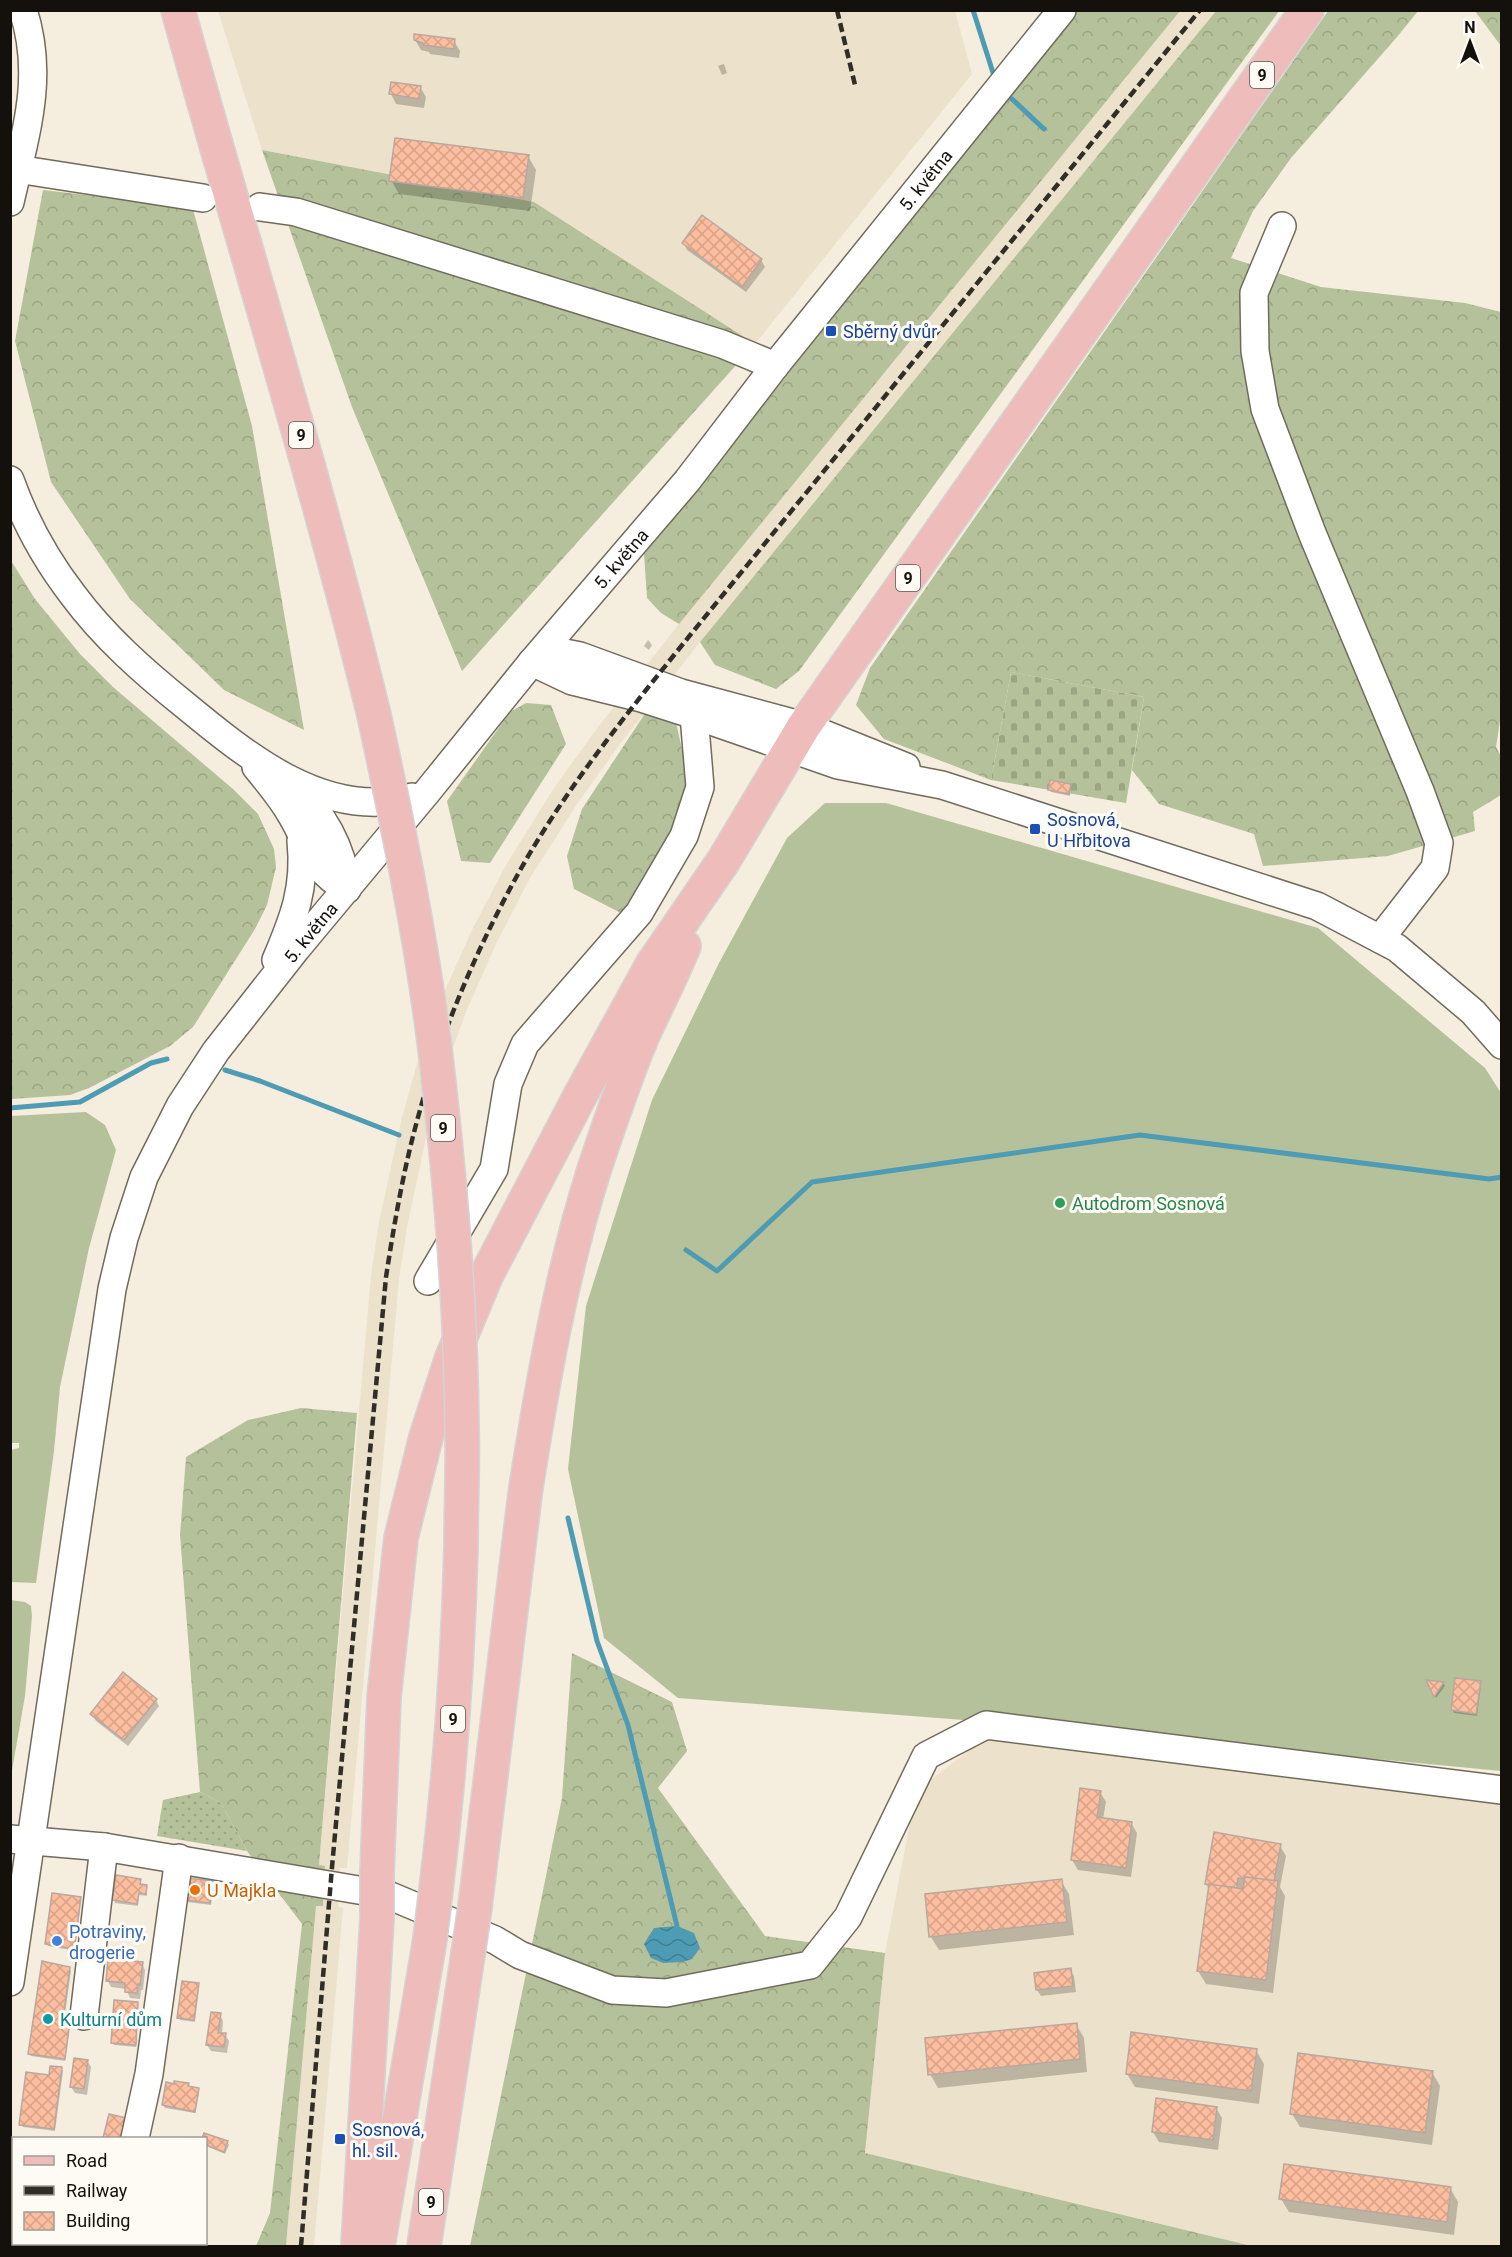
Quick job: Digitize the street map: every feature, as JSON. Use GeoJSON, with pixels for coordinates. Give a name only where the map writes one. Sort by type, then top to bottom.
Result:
{"type":"FeatureCollection","features":[{"type":"Feature","properties":{"kind":"main road","name":"9"},"geometry":{"type":"LineString","coordinates":[[178,10],[307,456],[374,715],[402,847],[417,933],[435,1047],[445,1141],[455,1250],[462,1428],[458,1636],[453,1728],[399,2247]]}},
{"type":"Feature","properties":{"kind":"main road","name":"9"},"geometry":{"type":"LineString","coordinates":[[358,2247],[377,1918],[384,1697],[401,1538],[426,1437],[451,1360],[486,1276],[652,964],[724,860],[797,737],[1307,10]]}},
{"type":"Feature","properties":{"kind":"main road","name":"9"},"geometry":{"type":"LineString","coordinates":[[424,2247],[475,1907],[525,1494],[535,1427],[567,1269],[594,1172],[642,1038],[724,860]]}},
{"type":"Feature","properties":{"kind":"main road","name":"9"},"geometry":{"type":"LineString","coordinates":[[378,2247],[430,1939]]}},
{"type":"Feature","properties":{"kind":"street"},"geometry":{"type":"LineString","coordinates":[[10,202],[29,118],[34,81],[33,49],[23,10]]}},
{"type":"Feature","properties":{"kind":"street","name":"5. května"},"geometry":{"type":"LineString","coordinates":[[10,1982],[21,1840],[112,1289],[124,1238],[144,1177],[180,1106],[202,1071],[264,989],[536,658],[687,481],[775,366],[1062,10]]}},
{"type":"Feature","properties":{"kind":"street"},"geometry":{"type":"LineString","coordinates":[[18,169],[203,198]]}},
{"type":"Feature","properties":{"kind":"street"},"geometry":{"type":"LineString","coordinates":[[260,207],[296,212],[722,344],[775,366]]}},
{"type":"Feature","properties":{"kind":"street"},"geometry":{"type":"LineString","coordinates":[[1282,226],[1254,294],[1255,351],[1265,409],[1311,533],[1420,791],[1439,843],[1435,868],[1380,939]]}},
{"type":"Feature","properties":{"kind":"street"},"geometry":{"type":"LineString","coordinates":[[10,480],[42,551],[85,610],[111,639],[157,682],[245,754],[282,775],[331,796],[366,802],[396,800],[427,792]]}},
{"type":"Feature","properties":{"kind":"street"},"geometry":{"type":"LineString","coordinates":[[591,595],[585,615],[584,636],[589,652],[597,662]]}},
{"type":"Feature","properties":{"kind":"street"},"geometry":{"type":"LineString","coordinates":[[536,658],[560,652],[597,662],[797,737],[838,765],[942,785],[1317,906],[1397,948],[1473,1012],[1502,1045]]}},
{"type":"Feature","properties":{"kind":"street"},"geometry":{"type":"LineString","coordinates":[[536,658],[572,681],[640,698],[694,715],[797,737]]}},
{"type":"Feature","properties":{"kind":"street"},"geometry":{"type":"LineString","coordinates":[[428,1281],[494,1169],[508,1084],[525,1044],[639,912],[684,836],[700,787],[694,715]]}},
{"type":"Feature","properties":{"kind":"street"},"geometry":{"type":"LineString","coordinates":[[245,754],[275,790],[319,868],[332,880],[347,889]]}},
{"type":"Feature","properties":{"kind":"street"},"geometry":{"type":"LineString","coordinates":[[282,775],[308,801],[332,838],[344,864],[347,889]]}},
{"type":"Feature","properties":{"kind":"street"},"geometry":{"type":"LineString","coordinates":[[264,989],[298,904],[303,858],[300,831]]}},
{"type":"Feature","properties":{"kind":"street"},"geometry":{"type":"LineString","coordinates":[[21,1840],[104,1847],[178,1858],[388,1895],[495,1940],[520,1955],[612,1990],[666,1994],[810,1965],[848,1917],[926,1756],[986,1725],[1502,1790]]}},
{"type":"Feature","properties":{"kind":"street"},"geometry":{"type":"LineString","coordinates":[[84,2016],[104,1847]]}},
{"type":"Feature","properties":{"kind":"street"},"geometry":{"type":"LineString","coordinates":[[135,2137],[149,2074],[178,1858]]}},
{"type":"Feature","properties":{"kind":"shaded area"},"geometry":{"type":"Polygon","coordinates":[[[218,11],[955,11],[972,74],[755,344],[534,202],[262,150],[218,11]]]}},
{"type":"Feature","properties":{"kind":"shaded area"},"geometry":{"type":"Polygon","coordinates":[[[1180,11],[1216,11],[700,642],[620,744],[577,804],[530,878],[497,942],[468,1007],[446,1066],[429,1124],[407,1227],[399,1279],[347,1868],[340,1868],[338,1907],[343,1908],[314,2246],[286,2246],[316,1905],[322,1906],[325,1866],[319,1866],[371,1275],[379,1222],[402,1117],[419,1057],[442,997],[472,930],[506,865],[554,788],[598,727],[679,624],[1180,11]]]}},
{"type":"Feature","properties":{"kind":"shaded area"},"geometry":{"type":"Polygon","coordinates":[[[988,1736],[1501,1798],[1501,2246],[1252,2246],[865,2153],[885,1953],[916,1791],[988,1736]]]}},
{"type":"Feature","properties":{"kind":"green space"},"geometry":{"type":"Polygon","coordinates":[[[1078,11],[1180,11],[679,624],[661,613],[647,598],[644,554],[1078,11]]]}},
{"type":"Feature","properties":{"kind":"green space"},"geometry":{"type":"Polygon","coordinates":[[[1216,11],[1279,11],[799,671],[776,689],[715,665],[700,642],[1216,11]]]}},
{"type":"Feature","properties":{"kind":"green space"},"geometry":{"type":"Polygon","coordinates":[[[1328,11],[1418,11],[1291,158],[1253,211],[1231,258],[1321,287],[1465,303],[1501,312],[1502,708],[1496,747],[1501,756],[1501,795],[1473,812],[1475,831],[1388,856],[1263,866],[1254,834],[1159,804],[1132,770],[1144,697],[1011,672],[991,780],[884,739],[856,705],[870,668],[1328,11]]]}},
{"type":"Feature","properties":{"kind":"green space"},"geometry":{"type":"Polygon","coordinates":[[[1475,11],[1501,11],[1501,46],[1475,11]]]}},
{"type":"Feature","properties":{"kind":"green space"},"geometry":{"type":"Polygon","coordinates":[[[262,150],[534,202],[755,344],[462,671],[352,407],[262,150]]]}},
{"type":"Feature","properties":{"kind":"green space"},"geometry":{"type":"Polygon","coordinates":[[[43,190],[103,197],[122,195],[191,202],[252,426],[304,730],[224,690],[130,599],[51,482],[15,341],[43,190]]]}},
{"type":"Feature","properties":{"kind":"green space"},"geometry":{"type":"Polygon","coordinates":[[[10,559],[35,599],[80,654],[113,687],[233,789],[258,814],[274,849],[276,867],[267,905],[255,929],[193,1027],[170,1046],[89,1088],[70,1095],[11,1099],[10,559]]]}},
{"type":"Feature","properties":{"kind":"green space"},"geometry":{"type":"Polygon","coordinates":[[[1011,672],[1144,697],[1126,803],[991,780],[1011,672]]]}},
{"type":"Feature","properties":{"kind":"green space"},"geometry":{"type":"Polygon","coordinates":[[[526,703],[551,705],[566,744],[490,863],[461,861],[447,801],[510,712],[526,703]]]}},
{"type":"Feature","properties":{"kind":"green space"},"geometry":{"type":"Polygon","coordinates":[[[650,706],[675,718],[690,785],[675,831],[621,913],[574,889],[567,856],[582,809],[650,706]]]}},
{"type":"Feature","properties":{"kind":"green space","name":"Autodrom Sosnová"},"geometry":{"type":"Polygon","coordinates":[[[825,803],[886,803],[1318,928],[1485,1068],[1501,1093],[1501,1771],[1003,1723],[678,1698],[604,1638],[568,1469],[586,1306],[652,1100],[719,963],[787,838],[825,803]]]}},
{"type":"Feature","properties":{"kind":"green space"},"geometry":{"type":"Polygon","coordinates":[[[86,1112],[105,1125],[116,1150],[89,1248],[60,1387],[54,1451],[36,1583],[11,1582],[11,1450],[19,1448],[19,1443],[11,1443],[11,1116],[86,1112]]]}},
{"type":"Feature","properties":{"kind":"green space"},"geometry":{"type":"Polygon","coordinates":[[[301,1408],[357,1413],[319,1865],[325,1866],[323,1906],[316,1906],[286,2246],[256,2246],[270,2213],[302,1924],[247,1851],[221,1803],[200,1792],[180,1535],[186,1457],[248,1420],[301,1408]]]}},
{"type":"Feature","properties":{"kind":"green space"},"geometry":{"type":"Polygon","coordinates":[[[11,1600],[25,1602],[31,1606],[32,1616],[25,1696],[11,1776],[11,1600]]]}},
{"type":"Feature","properties":{"kind":"green space"},"geometry":{"type":"Polygon","coordinates":[[[572,1653],[672,1702],[687,1751],[658,1788],[765,1936],[885,1953],[865,2153],[1252,2246],[470,2246],[562,1798],[572,1653]]]}},
{"type":"Feature","properties":{"kind":"green space"},"geometry":{"type":"Polygon","coordinates":[[[200,1792],[221,1803],[247,1851],[157,1836],[163,1800],[200,1792]]]}},
{"type":"Feature","properties":{"kind":"water"},"geometry":{"type":"Polygon","coordinates":[[[677,1926],[694,1933],[700,1948],[692,1959],[663,1963],[651,1958],[644,1944],[654,1928],[677,1926]]]}},
{"type":"Feature","properties":{"kind":"building"},"geometry":{"type":"Polygon","coordinates":[[[414,34],[455,39],[454,49],[423,45],[414,40],[414,34]]]}},
{"type":"Feature","properties":{"kind":"building"},"geometry":{"type":"Polygon","coordinates":[[[391,82],[421,86],[419,99],[389,94],[391,82]]]}},
{"type":"Feature","properties":{"kind":"building"},"geometry":{"type":"Polygon","coordinates":[[[395,138],[529,155],[523,198],[389,181],[395,138]]]}},
{"type":"Feature","properties":{"kind":"building"},"geometry":{"type":"Polygon","coordinates":[[[702,215],[762,259],[742,287],[682,243],[702,215]]]}},
{"type":"Feature","properties":{"kind":"building"},"geometry":{"type":"Polygon","coordinates":[[[1050,780],[1071,784],[1069,794],[1048,790],[1050,780]]]}},
{"type":"Feature","properties":{"kind":"building"},"geometry":{"type":"Polygon","coordinates":[[[123,1672],[157,1699],[124,1740],[90,1714],[123,1672]]]}},
{"type":"Feature","properties":{"kind":"building"},"geometry":{"type":"Polygon","coordinates":[[[1455,1678],[1481,1681],[1476,1714],[1451,1710],[1455,1678]]]}},
{"type":"Feature","properties":{"kind":"building"},"geometry":{"type":"Polygon","coordinates":[[[1426,1680],[1444,1682],[1434,1697],[1426,1680]]]}},
{"type":"Feature","properties":{"kind":"building"},"geometry":{"type":"Polygon","coordinates":[[[1080,1788],[1101,1791],[1097,1817],[1132,1822],[1126,1868],[1071,1860],[1080,1788]]]}},
{"type":"Feature","properties":{"kind":"building"},"geometry":{"type":"Polygon","coordinates":[[[1214,1832],[1281,1844],[1274,1881],[1238,1878],[1237,1888],[1205,1884],[1214,1832]]]}},
{"type":"Feature","properties":{"kind":"building"},"geometry":{"type":"Polygon","coordinates":[[[116,1875],[141,1879],[140,1884],[147,1885],[146,1894],[139,1893],[137,1904],[112,1900],[116,1875]]]}},
{"type":"Feature","properties":{"kind":"building","name":"U Majkla"},"geometry":{"type":"Polygon","coordinates":[[[179,1877],[213,1881],[210,1903],[176,1899],[179,1877]]]}},
{"type":"Feature","properties":{"kind":"building"},"geometry":{"type":"Polygon","coordinates":[[[1245,1877],[1278,1881],[1266,1980],[1197,1971],[1209,1884],[1243,1889],[1245,1877]]]}},
{"type":"Feature","properties":{"kind":"building"},"geometry":{"type":"Polygon","coordinates":[[[1062,1879],[1067,1922],[929,1937],[925,1894],[1062,1879]]]}},
{"type":"Feature","properties":{"kind":"building"},"geometry":{"type":"Polygon","coordinates":[[[52,1893],[81,1897],[74,1949],[45,1944],[52,1893]]]}},
{"type":"Feature","properties":{"kind":"building"},"geometry":{"type":"Polygon","coordinates":[[[108,1959],[143,1962],[137,1993],[125,1992],[125,1983],[106,1981],[108,1959]]]}},
{"type":"Feature","properties":{"kind":"building"},"geometry":{"type":"Polygon","coordinates":[[[42,1961],[70,1967],[64,2012],[71,2013],[65,2059],[28,2054],[42,1961]]]}},
{"type":"Feature","properties":{"kind":"building"},"geometry":{"type":"Polygon","coordinates":[[[1071,1968],[1073,1986],[1036,1990],[1034,1973],[1071,1968]]]}},
{"type":"Feature","properties":{"kind":"building"},"geometry":{"type":"Polygon","coordinates":[[[182,1981],[199,1983],[194,2020],[177,2018],[182,1981]]]}},
{"type":"Feature","properties":{"kind":"building"},"geometry":{"type":"Polygon","coordinates":[[[114,2000],[138,2002],[136,2045],[111,2043],[114,2000]]]}},
{"type":"Feature","properties":{"kind":"building"},"geometry":{"type":"Polygon","coordinates":[[[211,2012],[221,2013],[218,2033],[226,2033],[224,2047],[206,2045],[211,2012]]]}},
{"type":"Feature","properties":{"kind":"building"},"geometry":{"type":"Polygon","coordinates":[[[1077,2023],[1080,2059],[928,2075],[925,2038],[1077,2023]]]}},
{"type":"Feature","properties":{"kind":"building"},"geometry":{"type":"Polygon","coordinates":[[[1131,2032],[1257,2049],[1251,2091],[1126,2074],[1131,2032]]]}},
{"type":"Feature","properties":{"kind":"building"},"geometry":{"type":"Polygon","coordinates":[[[1298,2053],[1433,2071],[1425,2133],[1290,2114],[1298,2053]]]}},
{"type":"Feature","properties":{"kind":"building"},"geometry":{"type":"Polygon","coordinates":[[[74,2058],[88,2060],[84,2089],[70,2087],[74,2058]]]}},
{"type":"Feature","properties":{"kind":"building"},"geometry":{"type":"Polygon","coordinates":[[[50,2066],[62,2067],[54,2129],[19,2125],[26,2072],[49,2075],[50,2066]]]}},
{"type":"Feature","properties":{"kind":"building"},"geometry":{"type":"Polygon","coordinates":[[[174,2081],[189,2083],[188,2086],[199,2088],[195,2112],[162,2105],[166,2082],[174,2084],[174,2081]]]}},
{"type":"Feature","properties":{"kind":"building"},"geometry":{"type":"Polygon","coordinates":[[[1156,2098],[1217,2107],[1213,2140],[1152,2132],[1156,2098]]]}},
{"type":"Feature","properties":{"kind":"building"},"geometry":{"type":"Polygon","coordinates":[[[109,2114],[131,2119],[126,2137],[103,2137],[109,2114]]]}},
{"type":"Feature","properties":{"kind":"building"},"geometry":{"type":"Polygon","coordinates":[[[204,2133],[228,2141],[224,2152],[207,2145],[207,2137],[202,2137],[204,2133]]]}},
{"type":"Feature","properties":{"kind":"building"},"geometry":{"type":"Polygon","coordinates":[[[1284,2164],[1451,2187],[1447,2222],[1279,2199],[1284,2164]]]}},
{"type":"Feature","properties":{"kind":"waterway"},"geometry":{"type":"LineString","coordinates":[[973,10],[995,79]]}},
{"type":"Feature","properties":{"kind":"waterway"},"geometry":{"type":"LineString","coordinates":[[1012,99],[1044,129]]}},
{"type":"Feature","properties":{"kind":"waterway"},"geometry":{"type":"LineString","coordinates":[[10,1108],[80,1102],[151,1063],[167,1059]]}},
{"type":"Feature","properties":{"kind":"waterway"},"geometry":{"type":"LineString","coordinates":[[225,1070],[260,1081],[399,1135]]}},
{"type":"Feature","properties":{"kind":"waterway"},"geometry":{"type":"LineString","coordinates":[[686,1250],[717,1271],[812,1182],[1140,1135],[1489,1179],[1502,1177]]}},
{"type":"Feature","properties":{"kind":"waterway"},"geometry":{"type":"LineString","coordinates":[[568,1518],[597,1641],[628,1725],[677,1926]]}},
{"type":"Feature","properties":{"kind":"railway"},"geometry":{"type":"LineString","coordinates":[[837,10],[855,85]]}},
{"type":"Feature","properties":{"kind":"railway"},"geometry":{"type":"LineString","coordinates":[[301,2246],[332,1867],[386,1277],[399,1199],[417,1121],[436,1057],[460,995],[487,933],[518,874],[557,810],[600,750],[691,634],[1200,10]]}},
{"type":"Feature","properties":{"kind":"place","name":"Sběrný dvůr"},"geometry":{"type":"Point","coordinates":[831,331]}},
{"type":"Feature","properties":{"kind":"place","name":"Sosnová, U Hřbitova"},"geometry":{"type":"Point","coordinates":[1035,829]}},
{"type":"Feature","properties":{"kind":"place","name":"Autodrom Sosnová"},"geometry":{"type":"Point","coordinates":[1060,1203]}},
{"type":"Feature","properties":{"kind":"place","name":"U Majkla"},"geometry":{"type":"Point","coordinates":[195,1890]}},
{"type":"Feature","properties":{"kind":"place","name":"Potraviny, drogerie"},"geometry":{"type":"Point","coordinates":[57,1941]}},
{"type":"Feature","properties":{"kind":"place","name":"Kulturní dům"},"geometry":{"type":"Point","coordinates":[48,2019]}},
{"type":"Feature","properties":{"kind":"place","name":"Sosnová, hl. sil."},"geometry":{"type":"Point","coordinates":[340,2139]}}]}
